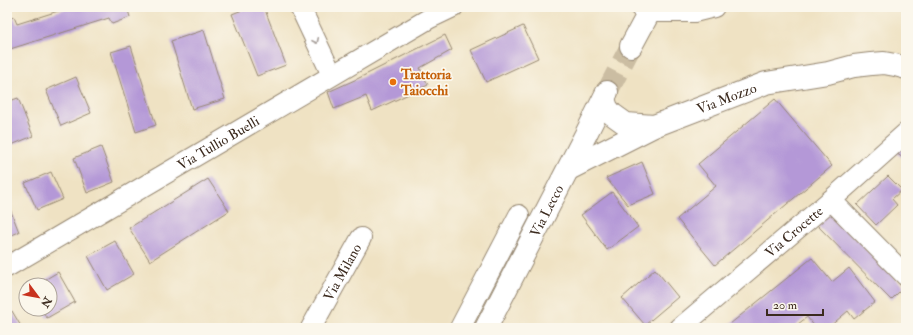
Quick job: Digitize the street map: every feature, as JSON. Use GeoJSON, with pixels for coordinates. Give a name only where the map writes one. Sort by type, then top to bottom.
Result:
{"type":"FeatureCollection","features":[{"type":"Feature","properties":{"kind":"street"},"geometry":{"type":"LineString","coordinates":[[300,7],[332,75]]}},
{"type":"Feature","properties":{"kind":"street","name":"Via Tullio Buelli"},"geometry":{"type":"LineString","coordinates":[[7,267],[435,13],[453,7]]}},
{"type":"Feature","properties":{"kind":"street"},"geometry":{"type":"LineString","coordinates":[[631,46],[647,9],[694,12],[714,7]]}},
{"type":"Feature","properties":{"kind":"street","name":"Via Mozzo"},"geometry":{"type":"LineString","coordinates":[[569,169],[654,126],[766,83],[828,73],[854,66],[884,63],[902,70]]}},
{"type":"Feature","properties":{"kind":"street","name":"Via Lecco"},"geometry":{"type":"LineString","coordinates":[[486,328],[569,169],[605,96],[607,108],[612,114],[626,124],[654,126]]}},
{"type":"Feature","properties":{"kind":"street","name":"Via Crocette"},"geometry":{"type":"LineString","coordinates":[[680,328],[831,200],[906,133]]}},
{"type":"Feature","properties":{"kind":"street"},"geometry":{"type":"LineString","coordinates":[[831,200],[906,276]]}},
{"type":"Feature","properties":{"kind":"street","name":"Via Lecco"},"geometry":{"type":"LineString","coordinates":[[460,328],[519,215]]}},
{"type":"Feature","properties":{"kind":"street","name":"Via Milano"},"geometry":{"type":"LineString","coordinates":[[311,328],[361,238]]}},
{"type":"Feature","properties":{"kind":"building"},"geometry":{"type":"Polygon","coordinates":[[[71,7],[127,7],[130,17],[112,24],[109,18],[7,50],[7,19],[14,17],[17,24],[71,7]]]}},
{"type":"Feature","properties":{"kind":"building"},"geometry":{"type":"Polygon","coordinates":[[[250,7],[264,7],[286,65],[257,76],[232,14],[250,7]]]}},
{"type":"Feature","properties":{"kind":"building"},"geometry":{"type":"Polygon","coordinates":[[[523,26],[538,58],[486,82],[471,50],[523,26]]]}},
{"type":"Feature","properties":{"kind":"building"},"geometry":{"type":"Polygon","coordinates":[[[204,30],[225,99],[192,109],[171,41],[204,30]]]}},
{"type":"Feature","properties":{"kind":"building","name":"Trattoria Taiocchi"},"geometry":{"type":"Polygon","coordinates":[[[445,35],[452,50],[420,68],[428,85],[372,111],[366,96],[334,109],[328,92],[445,35]]]}},
{"type":"Feature","properties":{"kind":"building"},"geometry":{"type":"Polygon","coordinates":[[[131,46],[156,125],[136,132],[111,52],[131,46]]]}},
{"type":"Feature","properties":{"kind":"building"},"geometry":{"type":"Polygon","coordinates":[[[76,77],[91,113],[61,126],[46,90],[76,77]]]}},
{"type":"Feature","properties":{"kind":"building"},"geometry":{"type":"Polygon","coordinates":[[[18,98],[33,136],[9,146],[7,141],[7,102],[18,98]]]}},
{"type":"Feature","properties":{"kind":"building"},"geometry":{"type":"Polygon","coordinates":[[[775,99],[832,166],[715,265],[677,219],[716,186],[698,164],[775,99]]]}},
{"type":"Feature","properties":{"kind":"building"},"geometry":{"type":"Polygon","coordinates":[[[906,140],[906,160],[893,151],[906,140]]]}},
{"type":"Feature","properties":{"kind":"building"},"geometry":{"type":"Polygon","coordinates":[[[101,147],[114,182],[87,193],[74,158],[101,147]]]}},
{"type":"Feature","properties":{"kind":"building"},"geometry":{"type":"Polygon","coordinates":[[[642,162],[655,194],[628,205],[606,178],[642,162]]]}},
{"type":"Feature","properties":{"kind":"building"},"geometry":{"type":"Polygon","coordinates":[[[51,172],[63,199],[37,210],[25,183],[51,172]]]}},
{"type":"Feature","properties":{"kind":"building"},"geometry":{"type":"Polygon","coordinates":[[[888,176],[902,190],[892,199],[897,205],[876,225],[857,205],[888,176]]]}},
{"type":"Feature","properties":{"kind":"building"},"geometry":{"type":"Polygon","coordinates":[[[208,179],[229,211],[150,261],[129,228],[208,179]]]}},
{"type":"Feature","properties":{"kind":"building"},"geometry":{"type":"Polygon","coordinates":[[[612,192],[638,227],[607,250],[581,215],[612,192]]]}},
{"type":"Feature","properties":{"kind":"building"},"geometry":{"type":"Polygon","coordinates":[[[10,209],[19,232],[7,237],[7,211],[10,209]]]}},
{"type":"Feature","properties":{"kind":"building"},"geometry":{"type":"Polygon","coordinates":[[[830,211],[904,287],[891,300],[813,221],[830,211]]]}},
{"type":"Feature","properties":{"kind":"building"},"geometry":{"type":"Polygon","coordinates":[[[115,241],[134,274],[107,290],[88,256],[115,241]]]}},
{"type":"Feature","properties":{"kind":"building"},"geometry":{"type":"Polygon","coordinates":[[[812,258],[832,282],[849,268],[875,302],[854,319],[848,311],[829,327],[816,328],[807,317],[793,328],[725,328],[812,258]]]}},
{"type":"Feature","properties":{"kind":"building"},"geometry":{"type":"Polygon","coordinates":[[[655,269],[678,297],[645,325],[622,298],[655,269]]]}},
{"type":"Feature","properties":{"kind":"building"},"geometry":{"type":"Polygon","coordinates":[[[58,272],[75,302],[58,312],[58,277],[50,277],[58,272]]]}},
{"type":"Feature","properties":{"kind":"building"},"geometry":{"type":"Polygon","coordinates":[[[12,311],[22,328],[7,328],[7,314],[12,311]]]}},
{"type":"Feature","properties":{"kind":"tunnel"},"geometry":{"type":"LineString","coordinates":[[607,92],[631,46]]}},
{"type":"Feature","properties":{"kind":"place","name":"Trattoria Taiocchi"},"geometry":{"type":"Point","coordinates":[393,82]}}]}
